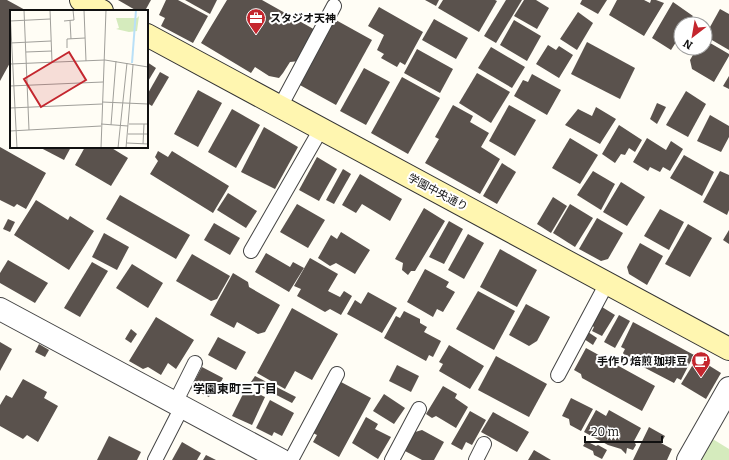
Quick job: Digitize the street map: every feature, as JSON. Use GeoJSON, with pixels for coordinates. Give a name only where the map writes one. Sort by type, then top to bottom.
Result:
{"type":"FeatureCollection","features":[{"type":"Feature","properties":{"kind":"street"},"geometry":{"type":"LineString","coordinates":[[81,0],[100,10]]}},
{"type":"Feature","properties":{"kind":"street","name":"学園中央通り"},"geometry":{"type":"LineString","coordinates":[[148,36],[729,349]]}},
{"type":"Feature","properties":{"kind":"street"},"geometry":{"type":"LineString","coordinates":[[0,309],[279,459]]}},
{"type":"Feature","properties":{"kind":"street"},"geometry":{"type":"LineString","coordinates":[[688,460],[729,388]]}},
{"type":"Feature","properties":{"kind":"lane"},"geometry":{"type":"LineString","coordinates":[[280,107],[334,6]]}},
{"type":"Feature","properties":{"kind":"lane"},"geometry":{"type":"LineString","coordinates":[[251,251],[321,129]]}},
{"type":"Feature","properties":{"kind":"lane"},"geometry":{"type":"LineString","coordinates":[[558,375],[607,283]]}},
{"type":"Feature","properties":{"kind":"lane"},"geometry":{"type":"LineString","coordinates":[[155,460],[195,363]]}},
{"type":"Feature","properties":{"kind":"lane"},"geometry":{"type":"LineString","coordinates":[[279,459],[338,374]]}},
{"type":"Feature","properties":{"kind":"lane"},"geometry":{"type":"LineString","coordinates":[[392,460],[418,409]]}},
{"type":"Feature","properties":{"kind":"lane"},"geometry":{"type":"LineString","coordinates":[[476,460],[484,444]]}},
{"type":"Feature","properties":{"kind":"green space"},"geometry":{"type":"Polygon","coordinates":[[[711,438],[729,449],[729,460],[699,460],[711,438]]]}},
{"type":"Feature","properties":{"kind":"building"},"geometry":{"type":"Polygon","coordinates":[[[0,0],[7,0],[25,10],[10,10],[10,63],[0,81],[0,0]]]}},
{"type":"Feature","properties":{"kind":"building"},"geometry":{"type":"Polygon","coordinates":[[[118,0],[151,0],[146,9],[135,10],[118,0]]]}},
{"type":"Feature","properties":{"kind":"building"},"geometry":{"type":"Polygon","coordinates":[[[166,0],[178,0],[208,16],[193,43],[161,26],[165,18],[159,15],[166,0]]]}},
{"type":"Feature","properties":{"kind":"building"},"geometry":{"type":"Polygon","coordinates":[[[185,0],[217,0],[210,14],[185,0]]]}},
{"type":"Feature","properties":{"kind":"building"},"geometry":{"type":"Polygon","coordinates":[[[227,0],[262,0],[317,31],[300,61],[290,62],[279,78],[269,76],[255,67],[251,73],[201,43],[227,0]]]}},
{"type":"Feature","properties":{"kind":"building"},"geometry":{"type":"Polygon","coordinates":[[[425,0],[439,0],[436,6],[425,0]]]}},
{"type":"Feature","properties":{"kind":"building"},"geometry":{"type":"Polygon","coordinates":[[[443,0],[497,1],[479,32],[438,8],[443,0]]]}},
{"type":"Feature","properties":{"kind":"building"},"geometry":{"type":"Polygon","coordinates":[[[506,0],[522,0],[496,43],[484,36],[506,0]]]}},
{"type":"Feature","properties":{"kind":"building"},"geometry":{"type":"Polygon","coordinates":[[[524,0],[536,0],[549,8],[537,29],[514,16],[524,0]]]}},
{"type":"Feature","properties":{"kind":"building"},"geometry":{"type":"Polygon","coordinates":[[[582,0],[607,0],[598,14],[580,4],[582,0]]]}},
{"type":"Feature","properties":{"kind":"building"},"geometry":{"type":"Polygon","coordinates":[[[617,0],[644,0],[650,3],[651,0],[656,0],[664,3],[644,36],[609,15],[617,0]]]}},
{"type":"Feature","properties":{"kind":"building"},"geometry":{"type":"Polygon","coordinates":[[[673,2],[693,16],[673,16],[673,47],[671,50],[652,38],[673,2]]]}},
{"type":"Feature","properties":{"kind":"building"},"geometry":{"type":"Polygon","coordinates":[[[379,7],[423,32],[405,65],[400,62],[397,67],[381,58],[384,54],[377,50],[384,35],[368,26],[379,7]]]}},
{"type":"Feature","properties":{"kind":"building"},"geometry":{"type":"Polygon","coordinates":[[[720,9],[729,14],[729,50],[713,41],[713,22],[720,9]]]}},
{"type":"Feature","properties":{"kind":"building"},"geometry":{"type":"Polygon","coordinates":[[[578,12],[593,23],[577,50],[560,39],[578,12]]]}},
{"type":"Feature","properties":{"kind":"building"},"geometry":{"type":"Polygon","coordinates":[[[334,19],[372,40],[336,105],[298,84],[334,19]]]}},
{"type":"Feature","properties":{"kind":"building"},"geometry":{"type":"Polygon","coordinates":[[[434,19],[468,38],[456,59],[422,40],[434,19]]]}},
{"type":"Feature","properties":{"kind":"building"},"geometry":{"type":"Polygon","coordinates":[[[514,20],[541,36],[527,61],[500,45],[514,20]]]}},
{"type":"Feature","properties":{"kind":"building"},"geometry":{"type":"Polygon","coordinates":[[[587,42],[635,68],[620,99],[571,74],[587,42]]]}},
{"type":"Feature","properties":{"kind":"building"},"geometry":{"type":"Polygon","coordinates":[[[548,45],[556,50],[559,46],[573,55],[559,78],[536,64],[548,45]]]}},
{"type":"Feature","properties":{"kind":"building"},"geometry":{"type":"Polygon","coordinates":[[[713,45],[729,54],[714,82],[692,69],[690,60],[692,56],[713,56],[713,45]]]}},
{"type":"Feature","properties":{"kind":"building"},"geometry":{"type":"Polygon","coordinates":[[[491,47],[525,67],[512,88],[478,68],[491,47]]]}},
{"type":"Feature","properties":{"kind":"building"},"geometry":{"type":"Polygon","coordinates":[[[417,49],[453,69],[440,93],[404,73],[417,49]]]}},
{"type":"Feature","properties":{"kind":"building"},"geometry":{"type":"Polygon","coordinates":[[[148,63],[156,68],[148,81],[148,63]]]}},
{"type":"Feature","properties":{"kind":"building"},"geometry":{"type":"Polygon","coordinates":[[[364,68],[390,82],[366,125],[340,111],[364,68]]]}},
{"type":"Feature","properties":{"kind":"building"},"geometry":{"type":"Polygon","coordinates":[[[160,72],[169,77],[152,106],[148,104],[148,93],[160,72]]]}},
{"type":"Feature","properties":{"kind":"building"},"geometry":{"type":"Polygon","coordinates":[[[477,73],[510,92],[491,123],[459,103],[477,73]]]}},
{"type":"Feature","properties":{"kind":"building"},"geometry":{"type":"Polygon","coordinates":[[[532,74],[561,90],[547,115],[514,96],[523,80],[528,82],[532,74]]]}},
{"type":"Feature","properties":{"kind":"building"},"geometry":{"type":"Polygon","coordinates":[[[729,76],[729,89],[723,86],[729,76]]]}},
{"type":"Feature","properties":{"kind":"building"},"geometry":{"type":"Polygon","coordinates":[[[402,77],[440,98],[408,154],[371,133],[402,77]]]}},
{"type":"Feature","properties":{"kind":"building"},"geometry":{"type":"Polygon","coordinates":[[[198,90],[222,103],[198,147],[174,134],[198,90]]]}},
{"type":"Feature","properties":{"kind":"building"},"geometry":{"type":"Polygon","coordinates":[[[686,91],[706,104],[688,137],[666,125],[686,91]]]}},
{"type":"Feature","properties":{"kind":"building"},"geometry":{"type":"Polygon","coordinates":[[[657,103],[666,107],[657,124],[650,119],[657,103]]]}},
{"type":"Feature","properties":{"kind":"building"},"geometry":{"type":"Polygon","coordinates":[[[453,105],[473,116],[470,122],[489,133],[481,147],[500,159],[480,194],[425,163],[439,139],[435,137],[453,105]]]}},
{"type":"Feature","properties":{"kind":"building"},"geometry":{"type":"Polygon","coordinates":[[[509,105],[536,120],[515,156],[489,141],[509,105]]]}},
{"type":"Feature","properties":{"kind":"building"},"geometry":{"type":"Polygon","coordinates":[[[596,107],[616,119],[600,144],[565,125],[578,109],[592,116],[596,107]]]}},
{"type":"Feature","properties":{"kind":"building"},"geometry":{"type":"Polygon","coordinates":[[[232,109],[260,125],[236,168],[208,152],[232,109]]]}},
{"type":"Feature","properties":{"kind":"building"},"geometry":{"type":"Polygon","coordinates":[[[710,115],[729,126],[729,137],[721,152],[697,141],[710,115]]]}},
{"type":"Feature","properties":{"kind":"building"},"geometry":{"type":"Polygon","coordinates":[[[619,125],[642,140],[635,152],[629,148],[625,155],[621,154],[615,163],[602,154],[619,125]]]}},
{"type":"Feature","properties":{"kind":"building"},"geometry":{"type":"Polygon","coordinates":[[[264,127],[298,147],[275,189],[241,172],[264,127]]]}},
{"type":"Feature","properties":{"kind":"building"},"geometry":{"type":"Polygon","coordinates":[[[570,138],[598,155],[580,184],[552,168],[570,138]]]}},
{"type":"Feature","properties":{"kind":"building"},"geometry":{"type":"Polygon","coordinates":[[[647,138],[666,150],[671,141],[683,149],[670,171],[663,167],[660,172],[650,167],[648,171],[633,162],[647,138]]]}},
{"type":"Feature","properties":{"kind":"building"},"geometry":{"type":"Polygon","coordinates":[[[0,147],[46,173],[26,209],[17,204],[14,207],[0,200],[0,147]]]}},
{"type":"Feature","properties":{"kind":"building"},"geometry":{"type":"Polygon","coordinates":[[[41,148],[70,148],[64,160],[41,148]]]}},
{"type":"Feature","properties":{"kind":"building"},"geometry":{"type":"Polygon","coordinates":[[[84,148],[112,148],[128,158],[111,186],[75,165],[84,148]]]}},
{"type":"Feature","properties":{"kind":"building"},"geometry":{"type":"Polygon","coordinates":[[[158,151],[168,157],[172,151],[229,186],[213,213],[150,174],[158,161],[155,157],[158,151]]]}},
{"type":"Feature","properties":{"kind":"building"},"geometry":{"type":"Polygon","coordinates":[[[684,155],[714,172],[702,196],[670,178],[684,155]]]}},
{"type":"Feature","properties":{"kind":"building"},"geometry":{"type":"Polygon","coordinates":[[[317,157],[337,169],[319,201],[299,190],[317,157]]]}},
{"type":"Feature","properties":{"kind":"building"},"geometry":{"type":"Polygon","coordinates":[[[502,163],[516,172],[497,204],[483,196],[502,163]]]}},
{"type":"Feature","properties":{"kind":"building"},"geometry":{"type":"Polygon","coordinates":[[[343,169],[351,174],[334,204],[326,200],[343,169]]]}},
{"type":"Feature","properties":{"kind":"building"},"geometry":{"type":"Polygon","coordinates":[[[593,171],[615,184],[601,210],[577,195],[593,171]]]}},
{"type":"Feature","properties":{"kind":"building"},"geometry":{"type":"Polygon","coordinates":[[[720,171],[729,175],[729,210],[727,215],[703,202],[720,171]]]}},
{"type":"Feature","properties":{"kind":"building"},"geometry":{"type":"Polygon","coordinates":[[[360,174],[402,199],[390,221],[362,204],[356,213],[342,205],[360,174]]]}},
{"type":"Feature","properties":{"kind":"building"},"geometry":{"type":"Polygon","coordinates":[[[621,182],[645,197],[627,226],[603,212],[621,182]]]}},
{"type":"Feature","properties":{"kind":"building"},"geometry":{"type":"Polygon","coordinates":[[[228,193],[257,211],[246,228],[217,210],[228,193]]]}},
{"type":"Feature","properties":{"kind":"building"},"geometry":{"type":"Polygon","coordinates":[[[120,195],[190,235],[176,259],[106,219],[120,195]]]}},
{"type":"Feature","properties":{"kind":"building"},"geometry":{"type":"Polygon","coordinates":[[[553,197],[567,206],[551,233],[537,224],[553,197]]]}},
{"type":"Feature","properties":{"kind":"building"},"geometry":{"type":"Polygon","coordinates":[[[36,200],[68,220],[70,216],[94,231],[69,270],[14,235],[36,200]]]}},
{"type":"Feature","properties":{"kind":"building"},"geometry":{"type":"Polygon","coordinates":[[[297,204],[325,220],[308,248],[280,232],[297,204]]]}},
{"type":"Feature","properties":{"kind":"building"},"geometry":{"type":"Polygon","coordinates":[[[570,204],[593,218],[575,247],[553,233],[570,204]]]}},
{"type":"Feature","properties":{"kind":"building"},"geometry":{"type":"Polygon","coordinates":[[[424,208],[445,221],[415,271],[411,271],[408,275],[402,270],[403,263],[395,259],[424,208]]]}},
{"type":"Feature","properties":{"kind":"building"},"geometry":{"type":"Polygon","coordinates":[[[660,209],[684,222],[669,250],[644,236],[660,209]]]}},
{"type":"Feature","properties":{"kind":"building"},"geometry":{"type":"Polygon","coordinates":[[[597,218],[623,233],[608,259],[601,261],[579,249],[597,218]]]}},
{"type":"Feature","properties":{"kind":"building"},"geometry":{"type":"Polygon","coordinates":[[[8,219],[15,222],[10,232],[3,229],[8,219]]]}},
{"type":"Feature","properties":{"kind":"building"},"geometry":{"type":"Polygon","coordinates":[[[449,221],[463,229],[444,264],[429,257],[449,221]]]}},
{"type":"Feature","properties":{"kind":"building"},"geometry":{"type":"Polygon","coordinates":[[[214,223],[240,238],[230,255],[204,240],[214,223]]]}},
{"type":"Feature","properties":{"kind":"building"},"geometry":{"type":"Polygon","coordinates":[[[688,224],[712,238],[690,277],[665,264],[688,224]]]}},
{"type":"Feature","properties":{"kind":"building"},"geometry":{"type":"Polygon","coordinates":[[[729,230],[729,244],[723,240],[729,230]]]}},
{"type":"Feature","properties":{"kind":"building"},"geometry":{"type":"Polygon","coordinates":[[[341,232],[370,250],[355,274],[336,263],[330,266],[318,258],[331,235],[337,239],[341,232]]]}},
{"type":"Feature","properties":{"kind":"building"},"geometry":{"type":"Polygon","coordinates":[[[104,233],[129,247],[117,270],[92,257],[104,233]]]}},
{"type":"Feature","properties":{"kind":"building"},"geometry":{"type":"Polygon","coordinates":[[[468,234],[484,243],[464,279],[448,270],[468,234]]]}},
{"type":"Feature","properties":{"kind":"building"},"geometry":{"type":"Polygon","coordinates":[[[640,243],[663,256],[647,285],[629,274],[627,267],[640,243]]]}},
{"type":"Feature","properties":{"kind":"building"},"geometry":{"type":"Polygon","coordinates":[[[500,249],[537,270],[517,307],[480,287],[500,249]]]}},
{"type":"Feature","properties":{"kind":"building"},"geometry":{"type":"Polygon","coordinates":[[[266,253],[290,267],[293,262],[304,268],[289,292],[255,272],[266,253]]]}},
{"type":"Feature","properties":{"kind":"building"},"geometry":{"type":"Polygon","coordinates":[[[192,254],[230,276],[217,299],[211,301],[176,281],[192,254]]]}},
{"type":"Feature","properties":{"kind":"building"},"geometry":{"type":"Polygon","coordinates":[[[310,258],[338,274],[328,291],[340,297],[344,291],[352,296],[341,315],[330,309],[325,312],[297,296],[301,289],[294,286],[310,258]]]}},
{"type":"Feature","properties":{"kind":"building"},"geometry":{"type":"Polygon","coordinates":[[[8,260],[48,283],[35,303],[0,283],[0,273],[8,260]]]}},
{"type":"Feature","properties":{"kind":"building"},"geometry":{"type":"Polygon","coordinates":[[[92,262],[108,271],[80,317],[64,308],[92,262]]]}},
{"type":"Feature","properties":{"kind":"building"},"geometry":{"type":"Polygon","coordinates":[[[132,264],[163,283],[148,308],[116,288],[132,264]]]}},
{"type":"Feature","properties":{"kind":"building"},"geometry":{"type":"Polygon","coordinates":[[[425,269],[449,282],[446,287],[455,292],[443,312],[437,309],[433,317],[407,302],[425,269]]]}},
{"type":"Feature","properties":{"kind":"building"},"geometry":{"type":"Polygon","coordinates":[[[233,273],[248,282],[249,287],[280,305],[265,332],[258,334],[237,322],[234,328],[210,315],[233,273]]]}},
{"type":"Feature","properties":{"kind":"building"},"geometry":{"type":"Polygon","coordinates":[[[478,291],[515,311],[494,350],[456,329],[478,291]]]}},
{"type":"Feature","properties":{"kind":"building"},"geometry":{"type":"Polygon","coordinates":[[[368,292],[397,308],[382,333],[347,314],[355,300],[361,304],[368,292]]]}},
{"type":"Feature","properties":{"kind":"building"},"geometry":{"type":"Polygon","coordinates":[[[526,304],[550,317],[537,341],[529,346],[509,335],[526,304]]]}},
{"type":"Feature","properties":{"kind":"building"},"geometry":{"type":"Polygon","coordinates":[[[602,307],[615,315],[602,336],[592,331],[594,327],[591,325],[602,307]]]}},
{"type":"Feature","properties":{"kind":"building"},"geometry":{"type":"Polygon","coordinates":[[[292,308],[338,334],[312,380],[295,371],[285,389],[257,373],[292,308]]]}},
{"type":"Feature","properties":{"kind":"building"},"geometry":{"type":"Polygon","coordinates":[[[404,311],[420,319],[420,323],[427,327],[424,332],[441,341],[433,357],[429,355],[426,361],[384,338],[396,316],[400,318],[404,311]]]}},
{"type":"Feature","properties":{"kind":"building"},"geometry":{"type":"Polygon","coordinates":[[[619,315],[630,321],[615,348],[604,342],[619,315]]]}},
{"type":"Feature","properties":{"kind":"building"},"geometry":{"type":"Polygon","coordinates":[[[156,317],[194,340],[176,369],[168,363],[161,375],[148,367],[143,369],[129,361],[156,317]]]}},
{"type":"Feature","properties":{"kind":"building"},"geometry":{"type":"Polygon","coordinates":[[[633,322],[694,355],[681,380],[677,378],[674,383],[626,358],[623,353],[625,349],[621,347],[633,322]]]}},
{"type":"Feature","properties":{"kind":"building"},"geometry":{"type":"Polygon","coordinates":[[[131,329],[137,334],[131,343],[125,339],[131,329]]]}},
{"type":"Feature","properties":{"kind":"building"},"geometry":{"type":"Polygon","coordinates":[[[588,332],[597,338],[593,345],[584,339],[588,332]]]}},
{"type":"Feature","properties":{"kind":"building"},"geometry":{"type":"Polygon","coordinates":[[[218,337],[246,352],[236,370],[208,355],[218,337]]]}},
{"type":"Feature","properties":{"kind":"building"},"geometry":{"type":"Polygon","coordinates":[[[0,342],[12,349],[0,371],[0,342]]]}},
{"type":"Feature","properties":{"kind":"building"},"geometry":{"type":"Polygon","coordinates":[[[39,344],[49,350],[45,357],[35,352],[39,344]]]}},
{"type":"Feature","properties":{"kind":"building"},"geometry":{"type":"Polygon","coordinates":[[[449,345],[484,366],[470,389],[439,371],[443,364],[439,362],[449,345]]]}},
{"type":"Feature","properties":{"kind":"building"},"geometry":{"type":"Polygon","coordinates":[[[586,348],[655,386],[642,411],[582,378],[581,374],[574,370],[586,348]]]}},
{"type":"Feature","properties":{"kind":"building"},"geometry":{"type":"Polygon","coordinates":[[[496,356],[547,384],[529,417],[478,390],[496,356]]]}},
{"type":"Feature","properties":{"kind":"building","name":"手作り焙煎 珈琲豆"},"geometry":{"type":"Polygon","coordinates":[[[697,358],[721,373],[706,399],[681,384],[697,358]]]}},
{"type":"Feature","properties":{"kind":"building"},"geometry":{"type":"Polygon","coordinates":[[[397,365],[419,376],[411,392],[389,381],[397,365]]]}},
{"type":"Feature","properties":{"kind":"building"},"geometry":{"type":"Polygon","coordinates":[[[202,367],[223,378],[215,394],[211,392],[209,397],[191,388],[202,367]]]}},
{"type":"Feature","properties":{"kind":"building"},"geometry":{"type":"Polygon","coordinates":[[[255,376],[296,397],[292,403],[251,382],[255,376]]]}},
{"type":"Feature","properties":{"kind":"building"},"geometry":{"type":"Polygon","coordinates":[[[23,379],[47,392],[44,398],[58,406],[38,442],[27,435],[23,439],[0,426],[0,405],[6,395],[12,398],[23,379]]]}},
{"type":"Feature","properties":{"kind":"building"},"geometry":{"type":"Polygon","coordinates":[[[341,382],[371,398],[339,457],[313,442],[317,435],[313,433],[341,382]]]}},
{"type":"Feature","properties":{"kind":"building"},"geometry":{"type":"Polygon","coordinates":[[[443,386],[457,394],[455,398],[468,407],[456,428],[436,416],[432,418],[426,414],[443,386]]]}},
{"type":"Feature","properties":{"kind":"building"},"geometry":{"type":"Polygon","coordinates":[[[246,388],[265,397],[252,425],[232,416],[246,388]]]}},
{"type":"Feature","properties":{"kind":"building"},"geometry":{"type":"Polygon","coordinates":[[[384,394],[405,408],[394,424],[373,411],[384,394]]]}},
{"type":"Feature","properties":{"kind":"building"},"geometry":{"type":"Polygon","coordinates":[[[571,398],[593,409],[581,431],[570,425],[569,419],[562,416],[571,398]]]}},
{"type":"Feature","properties":{"kind":"building"},"geometry":{"type":"Polygon","coordinates":[[[270,400],[294,413],[282,436],[274,432],[272,436],[256,428],[270,400]]]}},
{"type":"Feature","properties":{"kind":"building"},"geometry":{"type":"Polygon","coordinates":[[[596,410],[606,416],[609,410],[641,428],[634,441],[636,445],[633,450],[627,448],[626,454],[621,449],[608,445],[584,432],[596,410]]]}},
{"type":"Feature","properties":{"kind":"building"},"geometry":{"type":"Polygon","coordinates":[[[470,411],[486,420],[472,445],[466,442],[462,450],[451,444],[470,411]]]}},
{"type":"Feature","properties":{"kind":"building"},"geometry":{"type":"Polygon","coordinates":[[[493,412],[529,432],[517,452],[481,432],[493,412]]]}},
{"type":"Feature","properties":{"kind":"building"},"geometry":{"type":"Polygon","coordinates":[[[366,417],[378,424],[375,429],[391,437],[378,459],[352,443],[366,417]]]}},
{"type":"Feature","properties":{"kind":"building"},"geometry":{"type":"Polygon","coordinates":[[[649,427],[665,436],[661,443],[672,449],[667,460],[633,460],[649,427]]]}},
{"type":"Feature","properties":{"kind":"building"},"geometry":{"type":"Polygon","coordinates":[[[422,430],[444,442],[434,460],[422,460],[405,451],[415,432],[422,430]]]}},
{"type":"Feature","properties":{"kind":"building"},"geometry":{"type":"Polygon","coordinates":[[[109,436],[141,452],[137,460],[97,460],[109,436]]]}},
{"type":"Feature","properties":{"kind":"building"},"geometry":{"type":"Polygon","coordinates":[[[586,441],[607,450],[602,459],[594,455],[593,451],[583,446],[586,441]]]}},
{"type":"Feature","properties":{"kind":"building"},"geometry":{"type":"Polygon","coordinates":[[[182,442],[201,453],[197,460],[172,460],[182,442]]]}},
{"type":"Feature","properties":{"kind":"building"},"geometry":{"type":"Polygon","coordinates":[[[534,450],[551,460],[528,460],[534,450]]]}},
{"type":"Feature","properties":{"kind":"building"},"geometry":{"type":"Polygon","coordinates":[[[206,455],[216,460],[203,460],[206,455]]]}},
{"type":"Feature","properties":{"kind":"place","name":"スタジオ天神"},"geometry":{"type":"Point","coordinates":[256,35]}},
{"type":"Feature","properties":{"kind":"place","name":"手作り焙煎 珈琲豆"},"geometry":{"type":"Point","coordinates":[701,378]}},
{"type":"Feature","properties":{"kind":"district","name":"学園東町三丁目"},"geometry":{"type":"Point","coordinates":[235,389]}}]}
